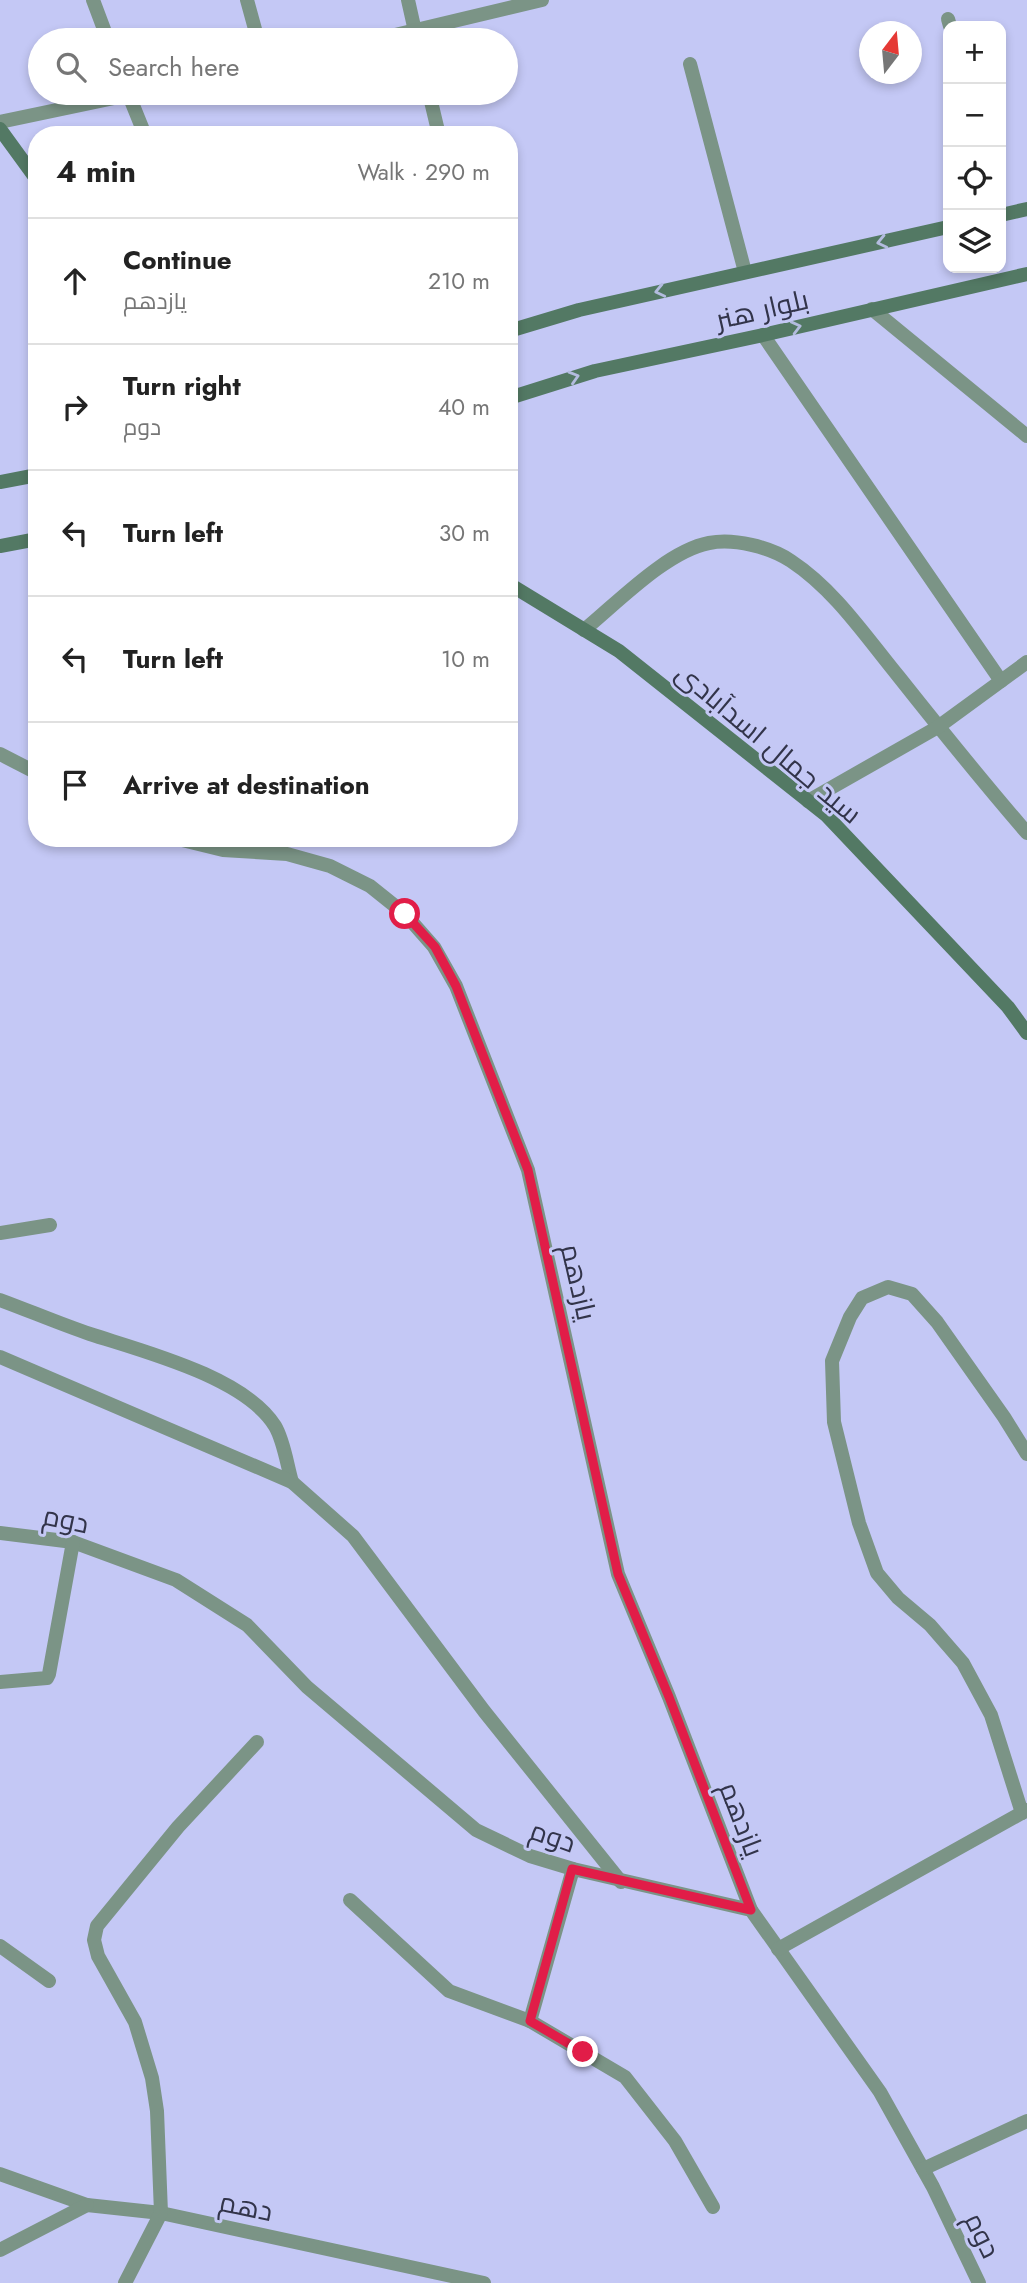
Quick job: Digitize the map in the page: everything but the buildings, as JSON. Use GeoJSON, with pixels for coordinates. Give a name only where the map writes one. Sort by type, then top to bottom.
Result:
{"type":"FeatureCollection","features":[{"type":"Feature","properties":{"kind":"main road"},"geometry":{"type":"LineString","coordinates":[[0,129],[28,168]]}},
{"type":"Feature","properties":{"kind":"main road"},"geometry":{"type":"LineString","coordinates":[[1006,214],[1027,209]]}},
{"type":"Feature","properties":{"kind":"main road","name":"بلوار هنر"},"geometry":{"type":"LineString","coordinates":[[518,325],[943,228]]}},
{"type":"Feature","properties":{"kind":"main road","name":"بلوار هنر"},"geometry":{"type":"LineString","coordinates":[[518,395],[595,371],[1027,274]]}},
{"type":"Feature","properties":{"kind":"main road"},"geometry":{"type":"LineString","coordinates":[[0,482],[28,477]]}},
{"type":"Feature","properties":{"kind":"main road"},"geometry":{"type":"LineString","coordinates":[[0,546],[28,541]]}},
{"type":"Feature","properties":{"kind":"main road","name":"سید جمال اسدآبادی"},"geometry":{"type":"LineString","coordinates":[[518,590],[619,651],[826,816],[1008,1007],[1027,1033]]}},
{"type":"Feature","properties":{"kind":"street"},"geometry":{"type":"LineString","coordinates":[[93,0],[104,28]]}},
{"type":"Feature","properties":{"kind":"street"},"geometry":{"type":"LineString","coordinates":[[247,0],[255,28]]}},
{"type":"Feature","properties":{"kind":"street"},"geometry":{"type":"LineString","coordinates":[[408,0],[414,28]]}},
{"type":"Feature","properties":{"kind":"street"},"geometry":{"type":"LineString","coordinates":[[441,28],[542,0]]}},
{"type":"Feature","properties":{"kind":"street"},"geometry":{"type":"LineString","coordinates":[[690,64],[745,272]]}},
{"type":"Feature","properties":{"kind":"street"},"geometry":{"type":"LineString","coordinates":[[0,122],[77,105]]}},
{"type":"Feature","properties":{"kind":"street"},"geometry":{"type":"LineString","coordinates":[[136,105],[142,126]]}},
{"type":"Feature","properties":{"kind":"street"},"geometry":{"type":"LineString","coordinates":[[432,105],[437,126]]}},
{"type":"Feature","properties":{"kind":"street"},"geometry":{"type":"LineString","coordinates":[[872,309],[1027,436]]}},
{"type":"Feature","properties":{"kind":"street"},"geometry":{"type":"LineString","coordinates":[[764,335],[1001,681]]}},
{"type":"Feature","properties":{"kind":"street"},"geometry":{"type":"LineString","coordinates":[[584,630],[666,562],[683,552],[711,542],[750,545],[790,560],[824,587],[1027,833]]}},
{"type":"Feature","properties":{"kind":"street"},"geometry":{"type":"LineString","coordinates":[[808,802],[938,727],[1027,662]]}},
{"type":"Feature","properties":{"kind":"street"},"geometry":{"type":"LineString","coordinates":[[0,754],[28,768]]}},
{"type":"Feature","properties":{"kind":"street","name":"یازدهم"},"geometry":{"type":"LineString","coordinates":[[214,847],[287,854],[330,866],[370,886],[405,914],[435,947],[456,986],[528,1170],[618,1574],[669,1697],[751,1910]]}},
{"type":"Feature","properties":{"kind":"street"},"geometry":{"type":"LineString","coordinates":[[0,1233],[50,1225]]}},
{"type":"Feature","properties":{"kind":"street"},"geometry":{"type":"LineString","coordinates":[[778,1949],[1024,1811],[991,1715],[963,1664],[930,1626],[898,1598],[877,1573],[859,1523],[834,1422],[832,1362],[849,1317],[862,1298],[888,1287],[912,1294],[937,1322],[1027,1454]]}},
{"type":"Feature","properties":{"kind":"street"},"geometry":{"type":"LineString","coordinates":[[0,1300],[88,1333],[159,1355],[234,1389],[262,1410],[276,1427],[292,1482]]}},
{"type":"Feature","properties":{"kind":"street"},"geometry":{"type":"LineString","coordinates":[[0,1357],[292,1482],[353,1536],[484,1712],[621,1882]]}},
{"type":"Feature","properties":{"kind":"street","name":"دوم"},"geometry":{"type":"LineString","coordinates":[[0,1533],[73,1542],[177,1580],[247,1625],[307,1687],[476,1830],[530,1856],[572,1869],[751,1910],[880,2092],[923,2169],[979,2283]]}},
{"type":"Feature","properties":{"kind":"street"},"geometry":{"type":"LineString","coordinates":[[0,1682],[47,1678],[73,1542]]}},
{"type":"Feature","properties":{"kind":"street"},"geometry":{"type":"LineString","coordinates":[[125,2283],[162,2213],[157,2111],[152,2078],[135,2021],[109,1978],[94,1940],[97,1926],[178,1827],[257,1742]]}},
{"type":"Feature","properties":{"kind":"street"},"geometry":{"type":"LineString","coordinates":[[530,2021],[572,1869]]}},
{"type":"Feature","properties":{"kind":"street"},"geometry":{"type":"LineString","coordinates":[[350,1899],[449,1991],[530,2021],[625,2077],[675,2141],[713,2207]]}},
{"type":"Feature","properties":{"kind":"street"},"geometry":{"type":"LineString","coordinates":[[0,1946],[48,1981]]}},
{"type":"Feature","properties":{"kind":"street"},"geometry":{"type":"LineString","coordinates":[[923,2169],[1027,2121]]}},
{"type":"Feature","properties":{"kind":"street","name":"دهم"},"geometry":{"type":"LineString","coordinates":[[0,2174],[87,2206],[162,2213],[484,2283]]}},
{"type":"Feature","properties":{"kind":"street"},"geometry":{"type":"LineString","coordinates":[[0,2250],[87,2206]]}},
{"type":"Feature","properties":{"kind":"route"},"geometry":{"type":"LineString","coordinates":[[405,914],[435,947],[456,986],[528,1170],[618,1574],[669,1697],[751,1910],[572,1869],[530,2021],[583,2052]]}}]}
